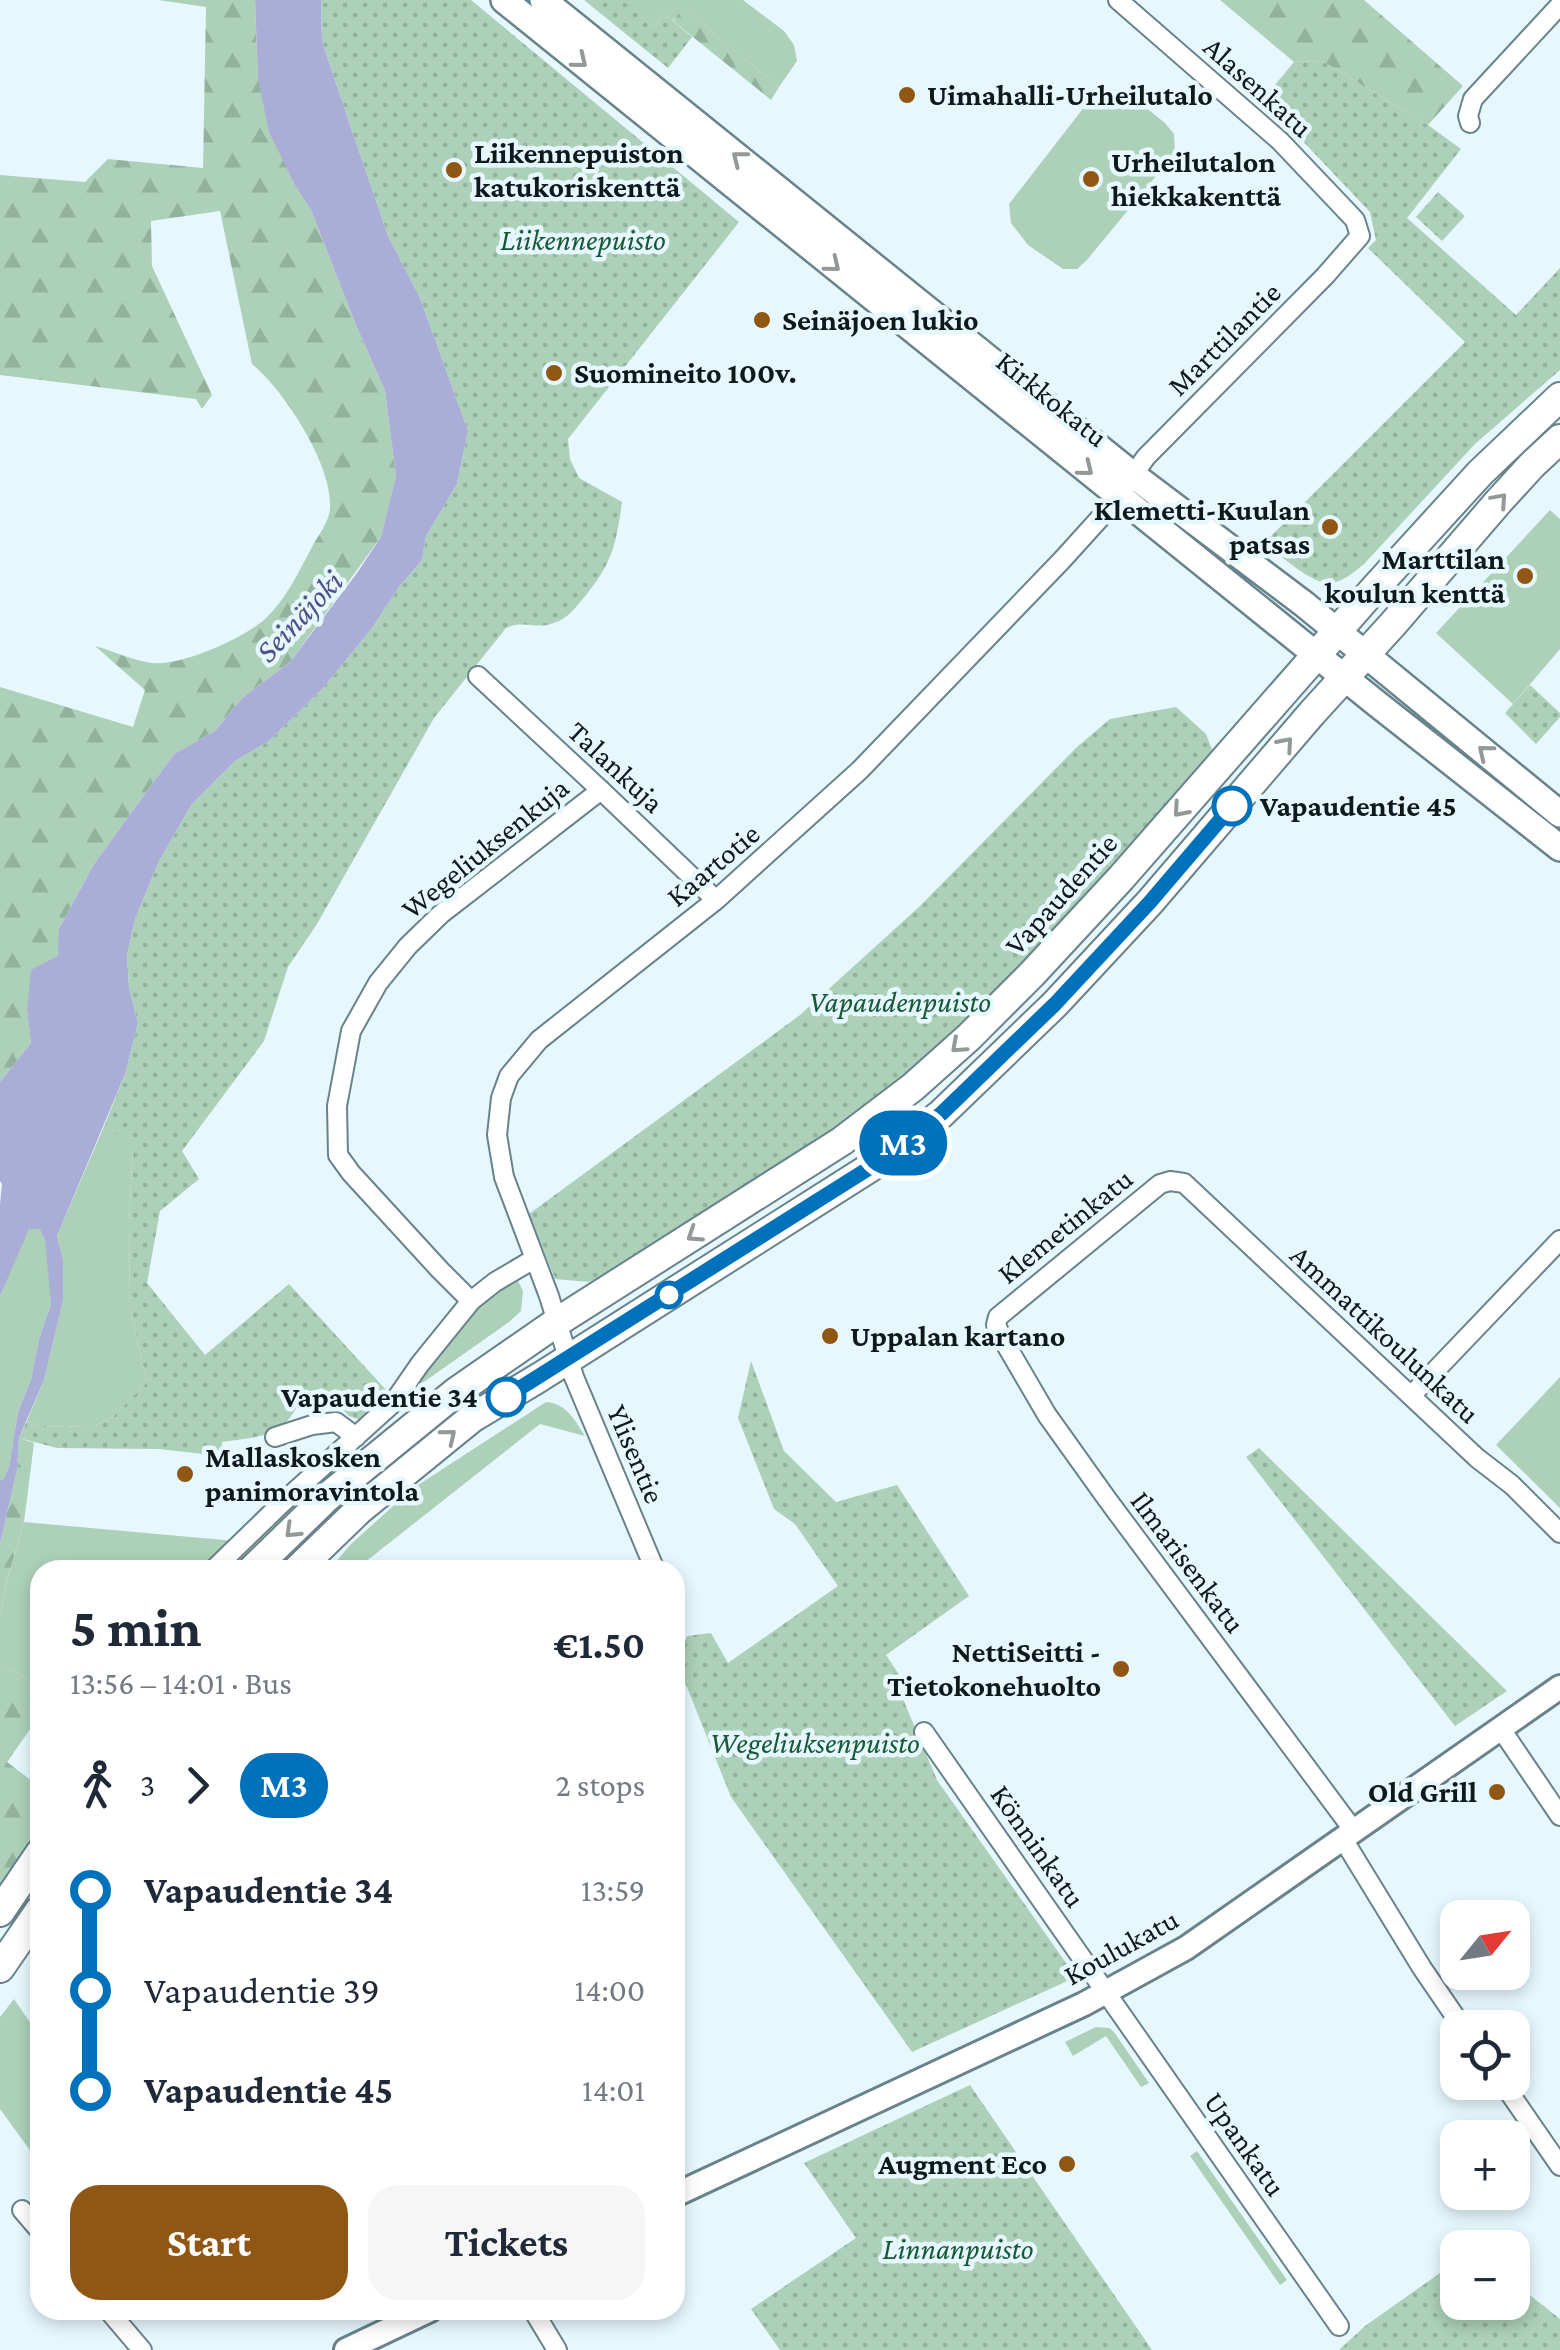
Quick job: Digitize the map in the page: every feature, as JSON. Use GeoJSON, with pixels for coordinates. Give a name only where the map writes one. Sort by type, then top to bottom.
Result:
{"type":"FeatureCollection","features":[{"type":"Feature","properties":{"kind":"main road","name":"Kirkkokatu"},"geometry":{"type":"LineString","coordinates":[[504,0],[1126,485],[1337,631],[1560,814]]}},
{"type":"Feature","properties":{"kind":"main road","name":"Kirkkokatu"},"geometry":{"type":"LineString","coordinates":[[544,0],[1126,485],[1316,654],[1560,848]]}},
{"type":"Feature","properties":{"kind":"main road","name":"Vapaudentie"},"geometry":{"type":"LineString","coordinates":[[262,1560],[326,1498],[456,1392],[557,1322],[842,1141],[969,1037],[1121,878],[1480,473],[1559,399]]}},
{"type":"Feature","properties":{"kind":"main road"},"geometry":{"type":"LineString","coordinates":[[307,1560],[359,1510],[472,1418],[882,1160],[941,1114],[1055,1004],[1150,902],[1499,500],[1560,439]]}},
{"type":"Feature","properties":{"kind":"main road"},"geometry":{"type":"LineString","coordinates":[[0,1912],[30,1868]]}},
{"type":"Feature","properties":{"kind":"main road"},"geometry":{"type":"LineString","coordinates":[[0,1968],[30,1924]]}},
{"type":"Feature","properties":{"kind":"street","name":"Alasenkatu"},"geometry":{"type":"LineString","coordinates":[[1118,0],[1280,141],[1355,220]]}},
{"type":"Feature","properties":{"kind":"street"},"geometry":{"type":"LineString","coordinates":[[1470,123],[1473,99],[1554,8]]}},
{"type":"Feature","properties":{"kind":"street","name":"Marttilantie"},"geometry":{"type":"LineString","coordinates":[[1126,485],[1146,457],[1356,243],[1360,236],[1355,220]]}},
{"type":"Feature","properties":{"kind":"street","name":"Kaartotie"},"geometry":{"type":"LineString","coordinates":[[557,1322],[504,1177],[497,1135],[509,1076],[540,1040],[716,900],[860,770],[1036,588],[1126,485]]}},
{"type":"Feature","properties":{"kind":"street","name":"Talankuja"},"geometry":{"type":"LineString","coordinates":[[478,676],[716,900]]}},
{"type":"Feature","properties":{"kind":"street","name":"Wegeliuksenkuja"},"geometry":{"type":"LineString","coordinates":[[471,1301],[351,1173],[338,1154],[337,1106],[351,1031],[378,982],[440,914],[601,790]]}},
{"type":"Feature","properties":{"kind":"street","name":"Klemetinkatu"},"geometry":{"type":"LineString","coordinates":[[998,1317],[1160,1184],[1170,1180]]}},
{"type":"Feature","properties":{"kind":"street","name":"Ammattikoulunkatu"},"geometry":{"type":"LineString","coordinates":[[1170,1180],[1184,1183],[1560,1534]]}},
{"type":"Feature","properties":{"kind":"street"},"geometry":{"type":"LineString","coordinates":[[1411,1396],[1560,1240]]}},
{"type":"Feature","properties":{"kind":"street"},"geometry":{"type":"LineString","coordinates":[[223,1560],[394,1403],[471,1301],[534,1259]]}},
{"type":"Feature","properties":{"kind":"street","name":"Ilmarisenkatu"},"geometry":{"type":"LineString","coordinates":[[998,1317],[996,1325],[1002,1338],[1047,1415],[1348,1835],[1422,1968],[1451,2010]]}},
{"type":"Feature","properties":{"kind":"street","name":"Ylisentie"},"geometry":{"type":"LineString","coordinates":[[557,1322],[651,1560]]}},
{"type":"Feature","properties":{"kind":"street"},"geometry":{"type":"LineString","coordinates":[[274,1437],[336,1422],[356,1437]]}},
{"type":"Feature","properties":{"kind":"street","name":"Koulukatu"},"geometry":{"type":"LineString","coordinates":[[685,2190],[1106,1993],[1186,1948],[1560,1688]]}},
{"type":"Feature","properties":{"kind":"street"},"geometry":{"type":"LineString","coordinates":[[1500,1729],[1560,1816]]}},
{"type":"Feature","properties":{"kind":"street","name":"Könninkatu"},"geometry":{"type":"LineString","coordinates":[[924,1732],[1106,1993]]}},
{"type":"Feature","properties":{"kind":"street","name":"Upankatu"},"geometry":{"type":"LineString","coordinates":[[1106,1993],[1339,2326]]}},
{"type":"Feature","properties":{"kind":"street"},"geometry":{"type":"LineString","coordinates":[[1514,2100],[1560,2166]]}},
{"type":"Feature","properties":{"kind":"street"},"geometry":{"type":"LineString","coordinates":[[22,2210],[30,2219]]}},
{"type":"Feature","properties":{"kind":"street"},"geometry":{"type":"LineString","coordinates":[[116,2320],[142,2350]]}},
{"type":"Feature","properties":{"kind":"street"},"geometry":{"type":"LineString","coordinates":[[346,2350],[409,2320]]}},
{"type":"Feature","properties":{"kind":"street"},"geometry":{"type":"LineString","coordinates":[[539,2320],[557,2350]]}},
{"type":"Feature","properties":{"kind":"green space"},"geometry":{"type":"Polygon","coordinates":[[[158,0],[255,0],[258,78],[297,189],[311,210],[385,391],[396,476],[381,537],[290,662],[242,698],[215,731],[174,754],[94,864],[59,929],[59,956],[27,1011],[31,1043],[0,1082],[0,687],[133,727],[145,690],[95,646],[138,660],[165,663],[196,655],[243,634],[279,604],[329,513],[329,491],[315,450],[292,410],[252,364],[220,211],[151,221],[152,266],[212,395],[202,409],[196,399],[0,375],[0,175],[85,182],[108,159],[203,168],[206,7],[158,0]]]}},
{"type":"Feature","properties":{"kind":"green space","name":"Liikennepuisto"},"geometry":{"type":"Polygon","coordinates":[[[321,0],[471,0],[739,222],[568,439],[570,459],[579,478],[622,502],[606,566],[574,609],[560,620],[506,628],[434,718],[317,924],[288,967],[264,1041],[182,1151],[199,1179],[160,1211],[147,1283],[205,1355],[289,1284],[388,1392],[361,1420],[349,1416],[322,1388],[302,1395],[280,1427],[261,1436],[222,1442],[222,1456],[159,1449],[57,1448],[19,1438],[27,1421],[39,1426],[92,1427],[113,1417],[147,1382],[130,1307],[133,1149],[105,1124],[125,1074],[138,1023],[129,988],[127,955],[135,919],[159,861],[192,804],[235,761],[269,741],[325,686],[422,560],[426,536],[457,484],[468,431],[420,298],[388,236],[351,128],[322,41],[321,0]]]}},
{"type":"Feature","properties":{"kind":"green space"},"geometry":{"type":"Polygon","coordinates":[[[584,0],[622,0],[654,26],[664,14],[692,37],[668,68],[584,0]]]}},
{"type":"Feature","properties":{"kind":"green space"},"geometry":{"type":"Polygon","coordinates":[[[621,0],[743,0],[784,31],[794,45],[797,61],[779,87],[684,9],[672,21],[664,14],[654,26],[621,0]]]}},
{"type":"Feature","properties":{"kind":"green space"},"geometry":{"type":"Polygon","coordinates":[[[1220,0],[1364,0],[1463,86],[1428,125],[1322,61],[1294,62],[1220,0]]]}},
{"type":"Feature","properties":{"kind":"green space"},"geometry":{"type":"Polygon","coordinates":[[[683,8],[779,87],[771,100],[673,21],[683,8]]]}},
{"type":"Feature","properties":{"kind":"green space"},"geometry":{"type":"Polygon","coordinates":[[[1322,61],[1461,149],[1407,218],[1516,315],[1560,268],[1560,370],[1475,444],[1364,564],[1332,583],[1303,573],[1264,543],[1465,342],[1368,248],[1376,240],[1370,212],[1263,99],[1294,62],[1322,61]]]}},
{"type":"Feature","properties":{"kind":"green space","name":"Urheilutalon hiekkakenttä"},"geometry":{"type":"Polygon","coordinates":[[[1107,89],[1125,91],[1165,123],[1174,134],[1175,153],[1087,260],[1077,269],[1063,269],[1028,245],[1011,223],[1009,204],[1092,97],[1107,89]]]}},
{"type":"Feature","properties":{"kind":"green space"},"geometry":{"type":"Polygon","coordinates":[[[1438,192],[1465,216],[1442,241],[1416,217],[1438,192]]]}},
{"type":"Feature","properties":{"kind":"green space","name":"Marttilan koulun kenttä"},"geometry":{"type":"Polygon","coordinates":[[[1550,510],[1560,519],[1560,649],[1513,704],[1436,633],[1550,510]]]}},
{"type":"Feature","properties":{"kind":"green space"},"geometry":{"type":"Polygon","coordinates":[[[1530,685],[1560,713],[1536,744],[1505,713],[1530,685]]]}},
{"type":"Feature","properties":{"kind":"green space","name":"Vapaudenpuisto"},"geometry":{"type":"Polygon","coordinates":[[[1176,707],[1206,734],[1213,752],[963,1025],[890,1089],[759,1180],[618,1270],[589,1282],[555,1279],[529,1214],[800,1015],[919,907],[1077,747],[1110,719],[1176,707]]]}},
{"type":"Feature","properties":{"kind":"green space"},"geometry":{"type":"Polygon","coordinates":[[[105,1124],[133,1148],[130,1307],[147,1382],[113,1417],[92,1427],[39,1426],[27,1421],[44,1380],[63,1301],[63,1259],[57,1236],[105,1124]]]}},
{"type":"Feature","properties":{"kind":"green space"},"geometry":{"type":"Polygon","coordinates":[[[29,1229],[41,1229],[45,1240],[51,1304],[31,1380],[18,1412],[9,1467],[0,1480],[0,1296],[29,1229]]]}},
{"type":"Feature","properties":{"kind":"green space"},"geometry":{"type":"Polygon","coordinates":[[[511,1281],[518,1281],[523,1291],[521,1311],[419,1383],[477,1307],[511,1281]]]}},
{"type":"Feature","properties":{"kind":"green space","name":"Wegeliuksenpuisto"},"geometry":{"type":"Polygon","coordinates":[[[751,1361],[784,1451],[836,1502],[897,1485],[969,1596],[886,1655],[900,1676],[903,1699],[937,1780],[1076,1977],[912,2052],[731,1797],[685,1682],[687,1636],[711,1633],[728,1663],[838,1586],[795,1524],[774,1509],[738,1418],[751,1361]]]}},
{"type":"Feature","properties":{"kind":"green space"},"geometry":{"type":"Polygon","coordinates":[[[1560,1377],[1560,1508],[1496,1445],[1560,1377]]]}},
{"type":"Feature","properties":{"kind":"green space"},"geometry":{"type":"Polygon","coordinates":[[[546,1402],[565,1409],[585,1436],[540,1424],[368,1560],[337,1560],[412,1489],[546,1402]]]}},
{"type":"Feature","properties":{"kind":"green space"},"geometry":{"type":"Polygon","coordinates":[[[19,1438],[34,1443],[24,1522],[0,1614],[0,1544],[17,1470],[19,1438]]]}},
{"type":"Feature","properties":{"kind":"green space"},"geometry":{"type":"Polygon","coordinates":[[[1259,1448],[1507,1691],[1455,1726],[1246,1457],[1259,1448]]]}},
{"type":"Feature","properties":{"kind":"green space"},"geometry":{"type":"Polygon","coordinates":[[[24,1522],[235,1541],[215,1560],[30,1560],[30,1680],[0,1665],[0,1614],[24,1522]]]}},
{"type":"Feature","properties":{"kind":"green space"},"geometry":{"type":"Polygon","coordinates":[[[0,1665],[30,1680],[30,1729],[7,1762],[30,1779],[30,1851],[0,1894],[0,1665]]]}},
{"type":"Feature","properties":{"kind":"green space"},"geometry":{"type":"Polygon","coordinates":[[[14,1999],[30,2022],[30,2150],[0,2109],[0,2017],[14,1999]]]}},
{"type":"Feature","properties":{"kind":"green space"},"geometry":{"type":"Polygon","coordinates":[[[1096,2027],[1114,2032],[1149,2083],[1141,2087],[1106,2036],[1073,2056],[1065,2042],[1096,2027]]]}},
{"type":"Feature","properties":{"kind":"green space","name":"Linnanpuisto"},"geometry":{"type":"Polygon","coordinates":[[[970,2085],[1152,2350],[780,2350],[751,2309],[856,2238],[804,2163],[970,2085]]]}},
{"type":"Feature","properties":{"kind":"green space"},"geometry":{"type":"Polygon","coordinates":[[[1197,2151],[1287,2280],[1280,2285],[1190,2156],[1197,2151]]]}},
{"type":"Feature","properties":{"kind":"green space"},"geometry":{"type":"Polygon","coordinates":[[[1440,2273],[1440,2320],[1530,2320],[1530,2295],[1560,2319],[1560,2350],[1339,2350],[1365,2326],[1440,2273]]]}},
{"type":"Feature","properties":{"kind":"water"},"geometry":{"type":"Polygon","coordinates":[[[255,0],[321,0],[322,41],[351,128],[388,236],[420,298],[468,431],[457,484],[426,536],[422,560],[325,686],[269,741],[235,761],[192,804],[159,861],[135,919],[127,955],[129,988],[138,1023],[125,1074],[57,1236],[63,1259],[63,1301],[44,1380],[19,1438],[17,1470],[0,1544],[0,1480],[9,1467],[18,1412],[31,1380],[51,1304],[45,1240],[40,1229],[29,1229],[0,1296],[0,1082],[31,1043],[27,1011],[31,970],[58,956],[59,929],[94,864],[174,754],[215,731],[242,698],[290,662],[357,573],[381,537],[396,476],[385,391],[311,210],[269,132],[258,78],[255,0]]]}},
{"type":"Feature","properties":{"kind":"bus line","name":"M3"},"geometry":{"type":"LineString","coordinates":[[506,1397],[882,1160],[941,1114],[1055,1004],[1232,806]]}},
{"type":"Feature","properties":{"kind":"place","name":"Uimahalli-Urheilutalo"},"geometry":{"type":"Point","coordinates":[907,95]}},
{"type":"Feature","properties":{"kind":"place","name":"Liikennepuiston katukoriskenttä"},"geometry":{"type":"Point","coordinates":[454,170]}},
{"type":"Feature","properties":{"kind":"place","name":"Urheilutalon hiekkakenttä"},"geometry":{"type":"Point","coordinates":[1091,179]}},
{"type":"Feature","properties":{"kind":"place","name":"Seinäjoen lukio"},"geometry":{"type":"Point","coordinates":[762,320]}},
{"type":"Feature","properties":{"kind":"place","name":"Suomineito 100v."},"geometry":{"type":"Point","coordinates":[554,373]}},
{"type":"Feature","properties":{"kind":"place","name":"Klemetti-Kuulan patsas"},"geometry":{"type":"Point","coordinates":[1330,527]}},
{"type":"Feature","properties":{"kind":"place","name":"Marttilan koulun kenttä"},"geometry":{"type":"Point","coordinates":[1525,576]}},
{"type":"Feature","properties":{"kind":"place","name":"Vapaudentie 45"},"geometry":{"type":"Point","coordinates":[1232,806]}},
{"type":"Feature","properties":{"kind":"place","name":"Uppalan kartano"},"geometry":{"type":"Point","coordinates":[830,1336]}},
{"type":"Feature","properties":{"kind":"place","name":"Vapaudentie 34"},"geometry":{"type":"Point","coordinates":[506,1397]}},
{"type":"Feature","properties":{"kind":"place","name":"Mallaskosken panimoravintola"},"geometry":{"type":"Point","coordinates":[185,1474]}},
{"type":"Feature","properties":{"kind":"place","name":"NettiSeitti - Tietokonehuolto"},"geometry":{"type":"Point","coordinates":[1121,1669]}},
{"type":"Feature","properties":{"kind":"place","name":"Old Grill"},"geometry":{"type":"Point","coordinates":[1497,1792]}},
{"type":"Feature","properties":{"kind":"place","name":"Augment Eco"},"geometry":{"type":"Point","coordinates":[1067,2164]}},
{"type":"Feature","properties":{"kind":"water label","name":"Seinäjoki"},"geometry":{"type":"Point","coordinates":[299,616]}}]}
